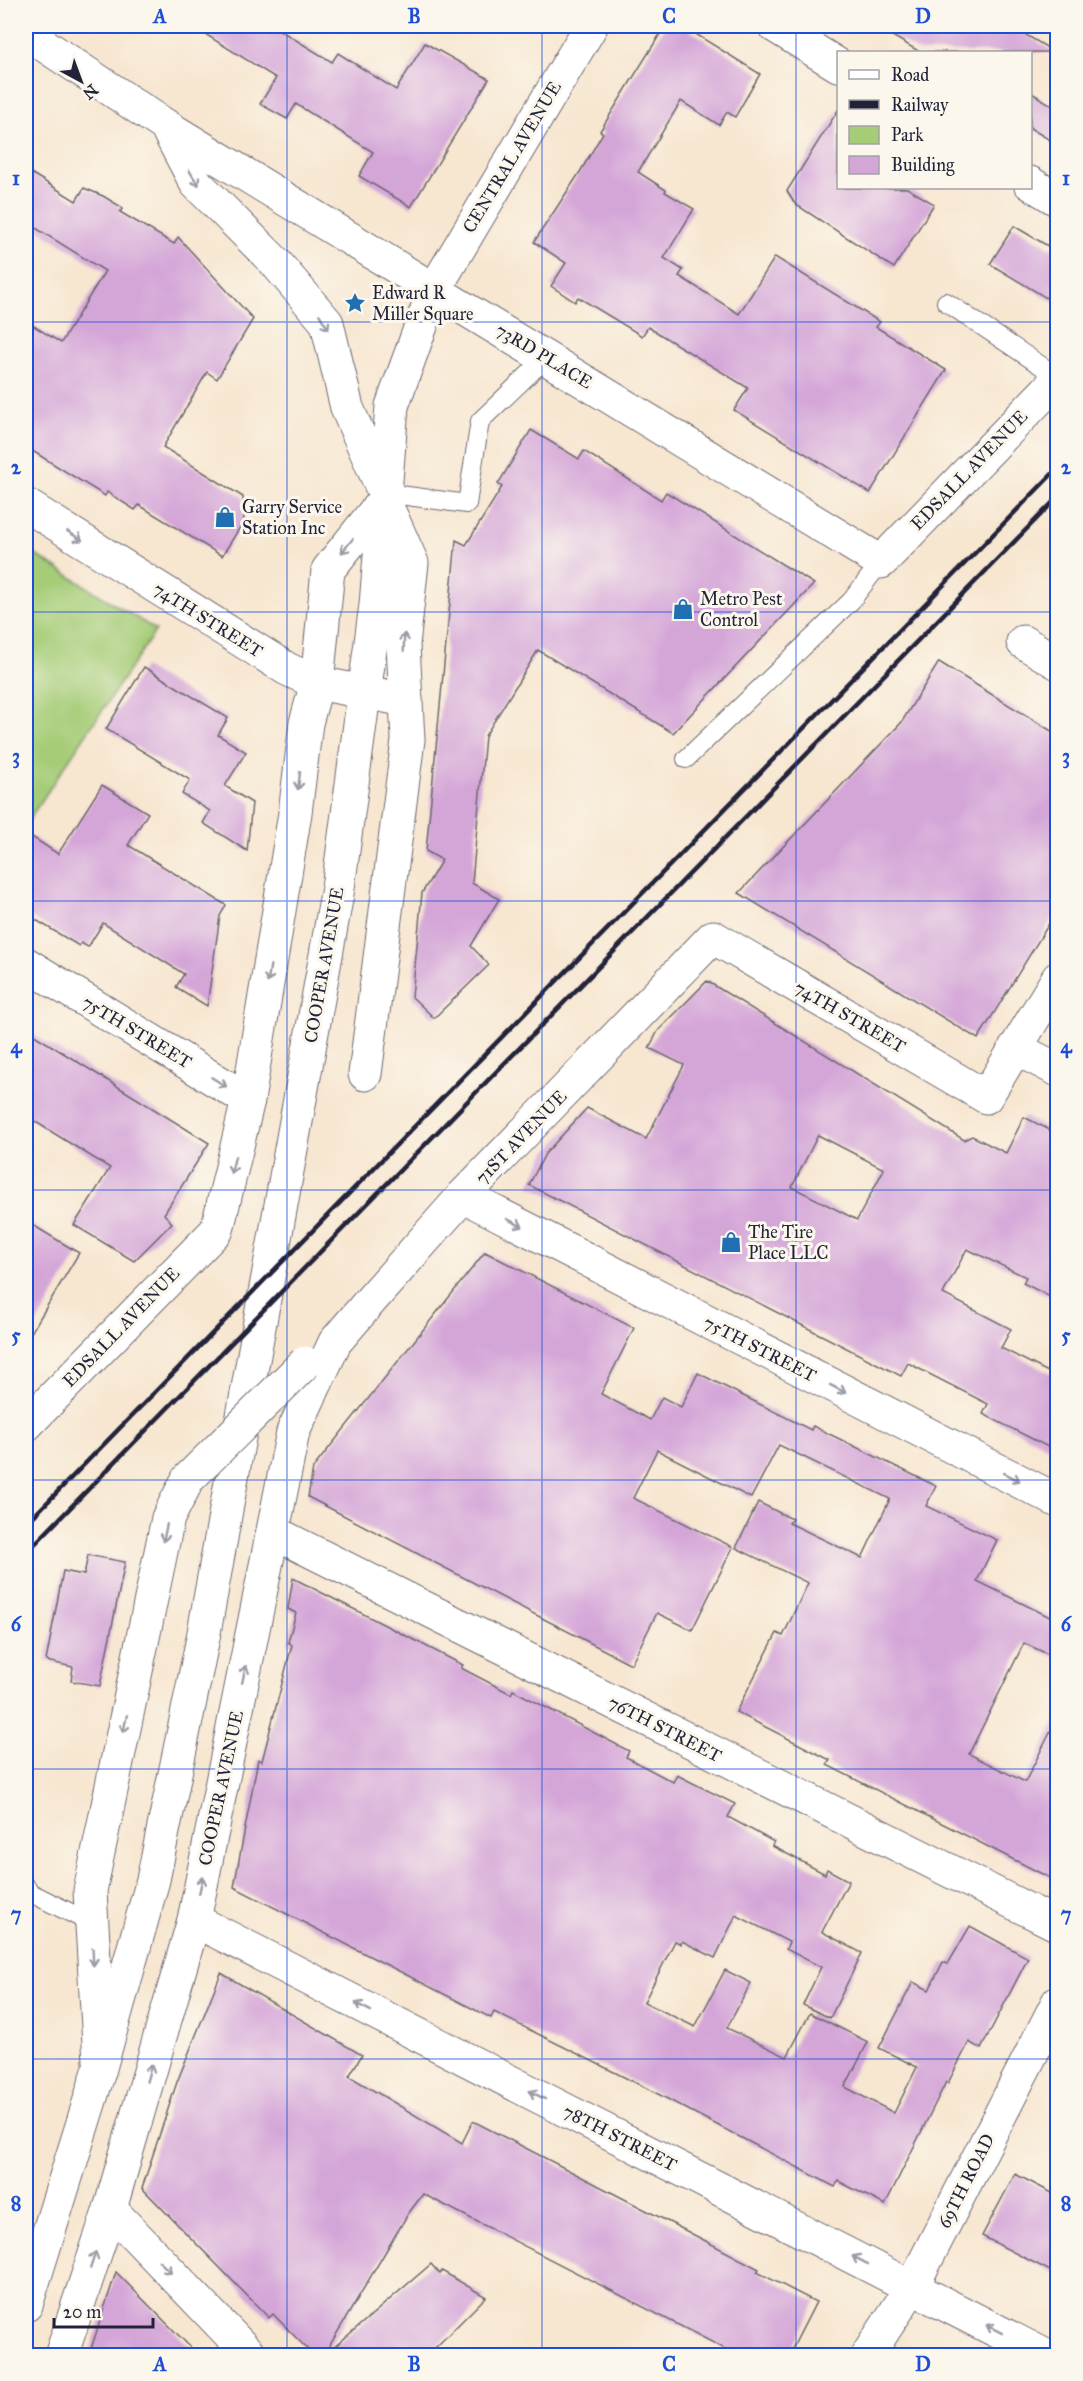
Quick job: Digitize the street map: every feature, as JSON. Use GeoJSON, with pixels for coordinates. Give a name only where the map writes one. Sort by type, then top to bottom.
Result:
{"type":"FeatureCollection","features":[{"type":"Feature","properties":{"kind":"street","name":"CENTRAL AVENUE"},"geometry":{"type":"LineString","coordinates":[[434,290],[591,26]]}},
{"type":"Feature","properties":{"kind":"street"},"geometry":{"type":"LineString","coordinates":[[775,26],[837,64]]}},
{"type":"Feature","properties":{"kind":"street","name":"73RD PLACE"},"geometry":{"type":"LineString","coordinates":[[26,33],[166,126],[881,562]]}},
{"type":"Feature","properties":{"kind":"street"},"geometry":{"type":"LineString","coordinates":[[166,126],[196,183],[276,263],[327,323],[347,408],[384,497],[328,570],[317,683],[306,723],[295,813],[248,1100]]}},
{"type":"Feature","properties":{"kind":"street"},"geometry":{"type":"LineString","coordinates":[[1032,184],[1058,200]]}},
{"type":"Feature","properties":{"kind":"street","name":"COOPER AVENUE"},"geometry":{"type":"LineString","coordinates":[[26,2305],[100,2068],[153,1880],[203,1638],[338,888],[376,604],[392,406],[434,290]]}},
{"type":"Feature","properties":{"kind":"street","name":"EDSALL AVENUE"},"geometry":{"type":"LineString","coordinates":[[881,562],[1058,378]]}},
{"type":"Feature","properties":{"kind":"street","name":"COOPER AVENUE"},"geometry":{"type":"LineString","coordinates":[[365,1074],[408,740],[403,645],[412,563],[384,497]]}},
{"type":"Feature","properties":{"kind":"street","name":"74TH STREET"},"geometry":{"type":"LineString","coordinates":[[26,504],[279,664],[317,683],[406,700]]}},
{"type":"Feature","properties":{"kind":"street"},"geometry":{"type":"LineString","coordinates":[[1023,642],[1058,663]]}},
{"type":"Feature","properties":{"kind":"street","name":"74TH STREET"},"geometry":{"type":"LineString","coordinates":[[713,937],[986,1096],[1015,1048]]}},
{"type":"Feature","properties":{"kind":"street","name":"71ST AVENUE"},"geometry":{"type":"LineString","coordinates":[[335,1342],[463,1197],[713,937]]}},
{"type":"Feature","properties":{"kind":"street","name":"75TH STREET"},"geometry":{"type":"LineString","coordinates":[[26,964],[248,1100]]}},
{"type":"Feature","properties":{"kind":"street"},"geometry":{"type":"LineString","coordinates":[[1058,978],[1015,1048],[1058,1070]]}},
{"type":"Feature","properties":{"kind":"street","name":"EDSALL AVENUE"},"geometry":{"type":"LineString","coordinates":[[26,1425],[217,1230],[248,1100]]}},
{"type":"Feature","properties":{"kind":"street","name":"75TH STREET"},"geometry":{"type":"LineString","coordinates":[[463,1197],[1058,1501]]}},
{"type":"Feature","properties":{"kind":"street","name":"COOPER AVENUE"},"geometry":{"type":"LineString","coordinates":[[100,2068],[91,1923],[91,1885],[168,1518],[188,1479],[305,1363],[335,1342]]}},
{"type":"Feature","properties":{"kind":"street","name":"COOPER AVENUE"},"geometry":{"type":"LineString","coordinates":[[62,2355],[110,2209],[194,1920],[293,1432],[335,1342]]}},
{"type":"Feature","properties":{"kind":"street","name":"76TH STREET"},"geometry":{"type":"LineString","coordinates":[[273,1532],[1058,1925]]}},
{"type":"Feature","properties":{"kind":"street","name":"78TH STREET"},"geometry":{"type":"LineString","coordinates":[[194,1920],[1046,2355]]}},
{"type":"Feature","properties":{"kind":"street","name":"69TH ROAD"},"geometry":{"type":"LineString","coordinates":[[867,2355],[912,2287],[1058,2002]]}},
{"type":"Feature","properties":{"kind":"street"},"geometry":{"type":"LineString","coordinates":[[110,2209],[251,2355]]}},
{"type":"Feature","properties":{"kind":"lane"},"geometry":{"type":"LineString","coordinates":[[946,302],[1058,378]]}},
{"type":"Feature","properties":{"kind":"lane"},"geometry":{"type":"LineString","coordinates":[[384,497],[467,504],[480,421],[547,357]]}},
{"type":"Feature","properties":{"kind":"lane"},"geometry":{"type":"LineString","coordinates":[[686,759],[851,601],[881,562]]}},
{"type":"Feature","properties":{"kind":"lane"},"geometry":{"type":"LineString","coordinates":[[26,1887],[32,1893],[91,1923]]}},
{"type":"Feature","properties":{"kind":"green space"},"geometry":{"type":"Polygon","coordinates":[[[26,549],[156,630],[26,824],[26,549]]]}},
{"type":"Feature","properties":{"kind":"building"},"geometry":{"type":"Polygon","coordinates":[[[192,26],[273,26],[332,62],[338,53],[396,90],[425,43],[489,79],[411,207],[359,176],[373,152],[296,104],[287,119],[260,104],[276,78],[192,26]]]}},
{"type":"Feature","properties":{"kind":"building"},"geometry":{"type":"Polygon","coordinates":[[[665,26],[683,26],[760,74],[735,117],[727,112],[719,125],[681,101],[638,172],[666,190],[665,192],[694,209],[664,258],[683,270],[679,276],[739,314],[775,257],[880,322],[876,327],[946,370],[870,493],[734,410],[748,388],[648,327],[642,336],[578,297],[575,302],[551,286],[566,263],[534,242],[580,172],[603,133],[600,131],[665,26]]]}},
{"type":"Feature","properties":{"kind":"building"},"geometry":{"type":"Polygon","coordinates":[[[875,26],[1011,26],[1055,52],[1032,51],[918,51],[875,26]]]}},
{"type":"Feature","properties":{"kind":"building"},"geometry":{"type":"Polygon","coordinates":[[[1032,93],[1058,109],[1058,145],[1032,129],[1032,93]]]}},
{"type":"Feature","properties":{"kind":"building"},"geometry":{"type":"Polygon","coordinates":[[[837,112],[837,189],[909,189],[934,204],[894,268],[795,204],[787,191],[837,112]]]}},
{"type":"Feature","properties":{"kind":"building"},"geometry":{"type":"Polygon","coordinates":[[[26,170],[76,201],[84,188],[123,208],[120,212],[174,244],[178,237],[253,319],[217,379],[207,372],[163,447],[243,497],[244,521],[222,556],[139,505],[135,510],[107,492],[105,496],[26,447],[26,321],[61,343],[105,271],[26,222],[26,170]]]}},
{"type":"Feature","properties":{"kind":"building"},"geometry":{"type":"Polygon","coordinates":[[[1014,226],[1058,252],[1058,305],[990,264],[1014,226]]]}},
{"type":"Feature","properties":{"kind":"building"},"geometry":{"type":"Polygon","coordinates":[[[531,430],[579,459],[584,451],[661,500],[666,492],[814,584],[673,733],[538,650],[485,736],[472,883],[499,899],[471,946],[489,965],[434,1018],[412,997],[422,893],[442,860],[426,851],[456,540],[466,545],[502,487],[498,484],[531,430]]]}},
{"type":"Feature","properties":{"kind":"building"},"geometry":{"type":"Polygon","coordinates":[[[939,662],[1058,735],[1058,909],[978,1039],[739,893],[901,723],[939,662]]]}},
{"type":"Feature","properties":{"kind":"building"},"geometry":{"type":"Polygon","coordinates":[[[144,667],[228,718],[218,735],[246,752],[225,786],[252,803],[247,851],[203,823],[210,811],[182,794],[190,780],[106,729],[144,667]]]}},
{"type":"Feature","properties":{"kind":"building"},"geometry":{"type":"Polygon","coordinates":[[[102,785],[148,813],[128,845],[226,905],[220,916],[207,1006],[176,987],[184,974],[103,923],[88,947],[81,943],[79,946],[26,914],[26,833],[58,854],[102,785]]]}},
{"type":"Feature","properties":{"kind":"building"},"geometry":{"type":"Polygon","coordinates":[[[707,981],[964,1140],[972,1136],[1006,1153],[1024,1117],[1058,1134],[1058,1301],[1023,1283],[1026,1277],[967,1249],[943,1294],[1011,1329],[1001,1348],[1058,1377],[1058,1452],[983,1414],[988,1404],[908,1363],[901,1376],[529,1185],[545,1154],[587,1108],[646,1139],[684,1065],[649,1048],[658,1031],[707,981]],[[818,1135],[792,1187],[857,1220],[884,1169],[818,1135]]]}},
{"type":"Feature","properties":{"kind":"building"},"geometry":{"type":"Polygon","coordinates":[[[26,1030],[209,1143],[164,1214],[172,1223],[134,1261],[74,1225],[110,1168],[26,1116],[26,1030]]]}},
{"type":"Feature","properties":{"kind":"building"},"geometry":{"type":"Polygon","coordinates":[[[26,1221],[79,1253],[26,1341],[26,1221]]]}},
{"type":"Feature","properties":{"kind":"building"},"geometry":{"type":"Polygon","coordinates":[[[485,1252],[634,1328],[601,1394],[650,1420],[662,1397],[681,1407],[698,1373],[811,1430],[813,1426],[936,1486],[926,1506],[997,1540],[977,1581],[1058,1621],[1058,1659],[1024,1643],[969,1754],[1025,1782],[1058,1717],[1058,1882],[827,1765],[830,1760],[736,1712],[777,1633],[783,1636],[808,1583],[736,1548],[758,1502],[792,1519],[789,1523],[862,1558],[890,1499],[779,1445],[751,1498],[657,1450],[633,1498],[733,1547],[692,1630],[657,1613],[631,1664],[308,1497],[313,1468],[485,1252]]]}},
{"type":"Feature","properties":{"kind":"building"},"geometry":{"type":"Polygon","coordinates":[[[88,1555],[125,1562],[100,1686],[71,1681],[73,1667],[46,1661],[63,1571],[84,1575],[88,1555]]]}},
{"type":"Feature","properties":{"kind":"building"},"geometry":{"type":"Polygon","coordinates":[[[293,1578],[463,1665],[461,1668],[511,1694],[513,1690],[629,1751],[626,1757],[673,1782],[677,1775],[735,1804],[728,1817],[774,1842],[772,1846],[825,1874],[827,1869],[849,1881],[822,1932],[862,1953],[830,2018],[803,2005],[821,1967],[786,1949],[789,1942],[736,1915],[715,1958],[682,1941],[681,1944],[675,1941],[644,2002],[695,2027],[725,1970],[751,1983],[727,2028],[787,2057],[810,2013],[868,2042],[845,2087],[894,2113],[917,2067],[879,2048],[913,1982],[929,1990],[943,1962],[948,1964],[970,1926],[1028,1958],[981,2049],[969,2042],[948,2083],[946,2082],[885,2205],[838,2181],[835,2187],[656,2093],[494,2012],[491,2018],[234,1887],[258,1759],[262,1761],[292,1645],[288,1642],[296,1613],[288,1609],[293,1578]]]}},
{"type":"Feature","properties":{"kind":"building"},"geometry":{"type":"Polygon","coordinates":[[[221,1973],[362,2055],[349,2076],[462,2143],[473,2121],[759,2269],[757,2272],[816,2302],[789,2355],[737,2355],[423,2194],[408,2214],[324,2355],[313,2355],[273,2314],[269,2318],[142,2188],[177,2082],[221,1973]]]}},
{"type":"Feature","properties":{"kind":"building"},"geometry":{"type":"Polygon","coordinates":[[[1015,2174],[1058,2196],[1058,2275],[982,2236],[1015,2174]]]}},
{"type":"Feature","properties":{"kind":"building"},"geometry":{"type":"Polygon","coordinates":[[[431,2264],[440,2274],[442,2271],[486,2297],[428,2355],[325,2355],[431,2264]]]}},
{"type":"Feature","properties":{"kind":"building"},"geometry":{"type":"Polygon","coordinates":[[[116,2272],[198,2355],[89,2355],[116,2272]]]}},
{"type":"Feature","properties":{"kind":"railway"},"geometry":{"type":"LineString","coordinates":[[26,1524],[1058,468]]}},
{"type":"Feature","properties":{"kind":"railway"},"geometry":{"type":"LineString","coordinates":[[26,1553],[1058,497]]}},
{"type":"Feature","properties":{"kind":"place","name":"Edward R Miller Square"},"geometry":{"type":"Point","coordinates":[355,303]}},
{"type":"Feature","properties":{"kind":"place","name":"Garry Service Station Inc"},"geometry":{"type":"Point","coordinates":[225,517]}},
{"type":"Feature","properties":{"kind":"place","name":"Metro Pest Control"},"geometry":{"type":"Point","coordinates":[683,609]}},
{"type":"Feature","properties":{"kind":"place","name":"The Tire Place LLC"},"geometry":{"type":"Point","coordinates":[731,1242]}}]}
